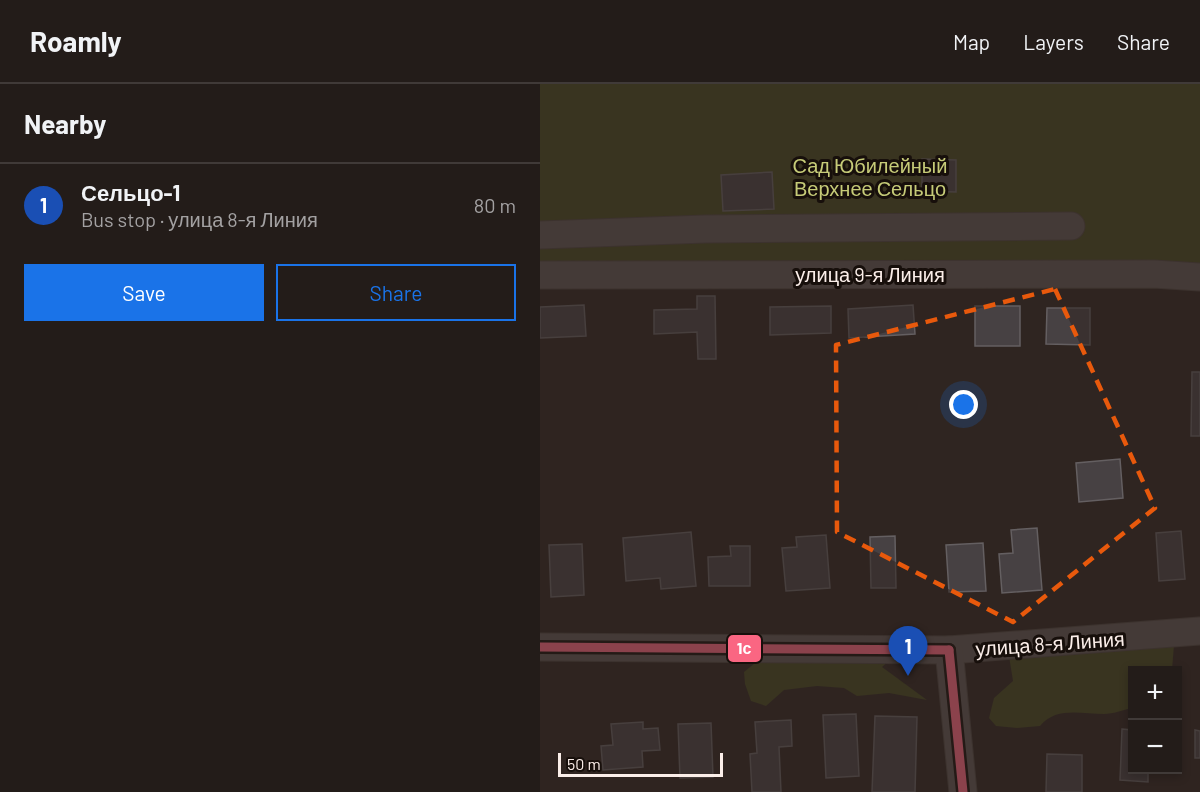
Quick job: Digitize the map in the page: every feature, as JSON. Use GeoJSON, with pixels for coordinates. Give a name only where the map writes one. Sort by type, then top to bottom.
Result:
{"type":"FeatureCollection","features":[{"type":"Feature","properties":{"kind":"street"},"geometry":{"type":"LineString","coordinates":[[540,235],[705,229],[1071,226]]}},
{"type":"Feature","properties":{"kind":"street","name":"улица 9-я Линия"},"geometry":{"type":"LineString","coordinates":[[540,275],[1154,274],[1200,277]]}},
{"type":"Feature","properties":{"kind":"street","name":"улица 8-я Линия"},"geometry":{"type":"LineString","coordinates":[[540,647],[949,650],[1200,631]]}},
{"type":"Feature","properties":{"kind":"street"},"geometry":{"type":"LineString","coordinates":[[949,650],[963,792]]}},
{"type":"Feature","properties":{"kind":"highlighted area"},"geometry":{"type":"Polygon","coordinates":[[[1055,289],[1155,508],[1013,622],[837,532],[836,345],[1055,289]]]}},
{"type":"Feature","properties":{"kind":"green space","name":"Сад Юбилейный Верхнее Сельцо"},"geometry":{"type":"Polygon","coordinates":[[[540,84],[1200,84],[1200,269],[540,268],[540,84]]]}},
{"type":"Feature","properties":{"kind":"green space"},"geometry":{"type":"Polygon","coordinates":[[[1174,645],[1172,666],[1128,666],[1128,709],[1107,714],[1061,713],[1046,720],[1040,726],[1017,728],[996,726],[989,718],[994,698],[1013,681],[1009,656],[1174,645]]]}},
{"type":"Feature","properties":{"kind":"green space"},"geometry":{"type":"Polygon","coordinates":[[[893,657],[882,667],[927,700],[889,693],[857,696],[844,688],[817,686],[784,690],[766,706],[751,701],[745,684],[744,672],[755,663],[893,657]]]}},
{"type":"Feature","properties":{"kind":"building"},"geometry":{"type":"Polygon","coordinates":[[[922,159],[956,160],[956,192],[922,191],[922,159]]]}},
{"type":"Feature","properties":{"kind":"building"},"geometry":{"type":"Polygon","coordinates":[[[772,172],[774,209],[723,211],[721,175],[772,172]]]}},
{"type":"Feature","properties":{"kind":"building"},"geometry":{"type":"Polygon","coordinates":[[[697,296],[715,296],[716,359],[698,359],[697,332],[654,334],[654,310],[697,309],[697,296]]]}},
{"type":"Feature","properties":{"kind":"building"},"geometry":{"type":"Polygon","coordinates":[[[584,305],[586,336],[540,338],[540,307],[584,305]]]}},
{"type":"Feature","properties":{"kind":"building"},"geometry":{"type":"Polygon","coordinates":[[[913,305],[915,334],[849,338],[848,309],[913,305]]]}},
{"type":"Feature","properties":{"kind":"building"},"geometry":{"type":"Polygon","coordinates":[[[831,306],[831,333],[770,335],[770,307],[831,306]]]}},
{"type":"Feature","properties":{"kind":"building"},"geometry":{"type":"Polygon","coordinates":[[[975,306],[1020,306],[1020,346],[975,346],[975,306]]]}},
{"type":"Feature","properties":{"kind":"building"},"geometry":{"type":"Polygon","coordinates":[[[1047,308],[1090,308],[1090,345],[1046,344],[1047,308]]]}},
{"type":"Feature","properties":{"kind":"building"},"geometry":{"type":"Polygon","coordinates":[[[1192,372],[1200,372],[1200,436],[1191,436],[1192,372]]]}},
{"type":"Feature","properties":{"kind":"building"},"geometry":{"type":"Polygon","coordinates":[[[1120,459],[1123,498],[1079,502],[1076,463],[1120,459]]]}},
{"type":"Feature","properties":{"kind":"building"},"geometry":{"type":"Polygon","coordinates":[[[1037,528],[1042,590],[1002,593],[999,554],[1013,553],[1011,530],[1037,528]]]}},
{"type":"Feature","properties":{"kind":"building"},"geometry":{"type":"Polygon","coordinates":[[[1181,531],[1185,579],[1159,581],[1156,533],[1181,531]]]}},
{"type":"Feature","properties":{"kind":"building"},"geometry":{"type":"Polygon","coordinates":[[[691,532],[696,586],[661,589],[660,578],[626,581],[623,538],[691,532]]]}},
{"type":"Feature","properties":{"kind":"building"},"geometry":{"type":"Polygon","coordinates":[[[826,535],[830,588],[786,591],[782,548],[797,547],[796,537],[826,535]]]}},
{"type":"Feature","properties":{"kind":"building"},"geometry":{"type":"Polygon","coordinates":[[[895,536],[896,588],[871,588],[870,537],[895,536]]]}},
{"type":"Feature","properties":{"kind":"building"},"geometry":{"type":"Polygon","coordinates":[[[983,543],[986,591],[949,592],[946,545],[983,543]]]}},
{"type":"Feature","properties":{"kind":"building"},"geometry":{"type":"Polygon","coordinates":[[[582,544],[584,595],[551,597],[549,545],[582,544]]]}},
{"type":"Feature","properties":{"kind":"building"},"geometry":{"type":"Polygon","coordinates":[[[730,546],[750,546],[750,586],[709,586],[708,557],[731,556],[730,546]]]}},
{"type":"Feature","properties":{"kind":"building"},"geometry":{"type":"Polygon","coordinates":[[[856,714],[859,776],[826,778],[823,715],[856,714]]]}},
{"type":"Feature","properties":{"kind":"building"},"geometry":{"type":"Polygon","coordinates":[[[875,716],[917,717],[915,792],[872,792],[875,716]]]}},
{"type":"Feature","properties":{"kind":"building"},"geometry":{"type":"Polygon","coordinates":[[[791,720],[792,746],[779,747],[781,792],[752,792],[750,754],[757,753],[755,722],[791,720]]]}},
{"type":"Feature","properties":{"kind":"building"},"geometry":{"type":"Polygon","coordinates":[[[643,722],[643,729],[658,728],[660,750],[642,751],[643,767],[603,770],[601,746],[613,745],[611,724],[643,722]]]}},
{"type":"Feature","properties":{"kind":"building"},"geometry":{"type":"Polygon","coordinates":[[[711,723],[713,777],[680,778],[678,724],[711,723]]]}},
{"type":"Feature","properties":{"kind":"building"},"geometry":{"type":"Polygon","coordinates":[[[1122,729],[1128,730],[1128,774],[1148,774],[1148,782],[1120,780],[1122,729]]]}},
{"type":"Feature","properties":{"kind":"building"},"geometry":{"type":"Polygon","coordinates":[[[1195,730],[1200,731],[1200,758],[1195,758],[1195,730]]]}},
{"type":"Feature","properties":{"kind":"building"},"geometry":{"type":"Polygon","coordinates":[[[1047,754],[1082,755],[1082,792],[1046,792],[1047,754]]]}},
{"type":"Feature","properties":{"kind":"transit line","name":"1с"},"geometry":{"type":"LineString","coordinates":[[540,647],[949,650]]}},
{"type":"Feature","properties":{"kind":"transit line","name":"1с"},"geometry":{"type":"LineString","coordinates":[[949,650],[963,792]]}},
{"type":"Feature","properties":{"kind":"place","name":"Сельцо-1"},"geometry":{"type":"Point","coordinates":[908,676]}}]}
